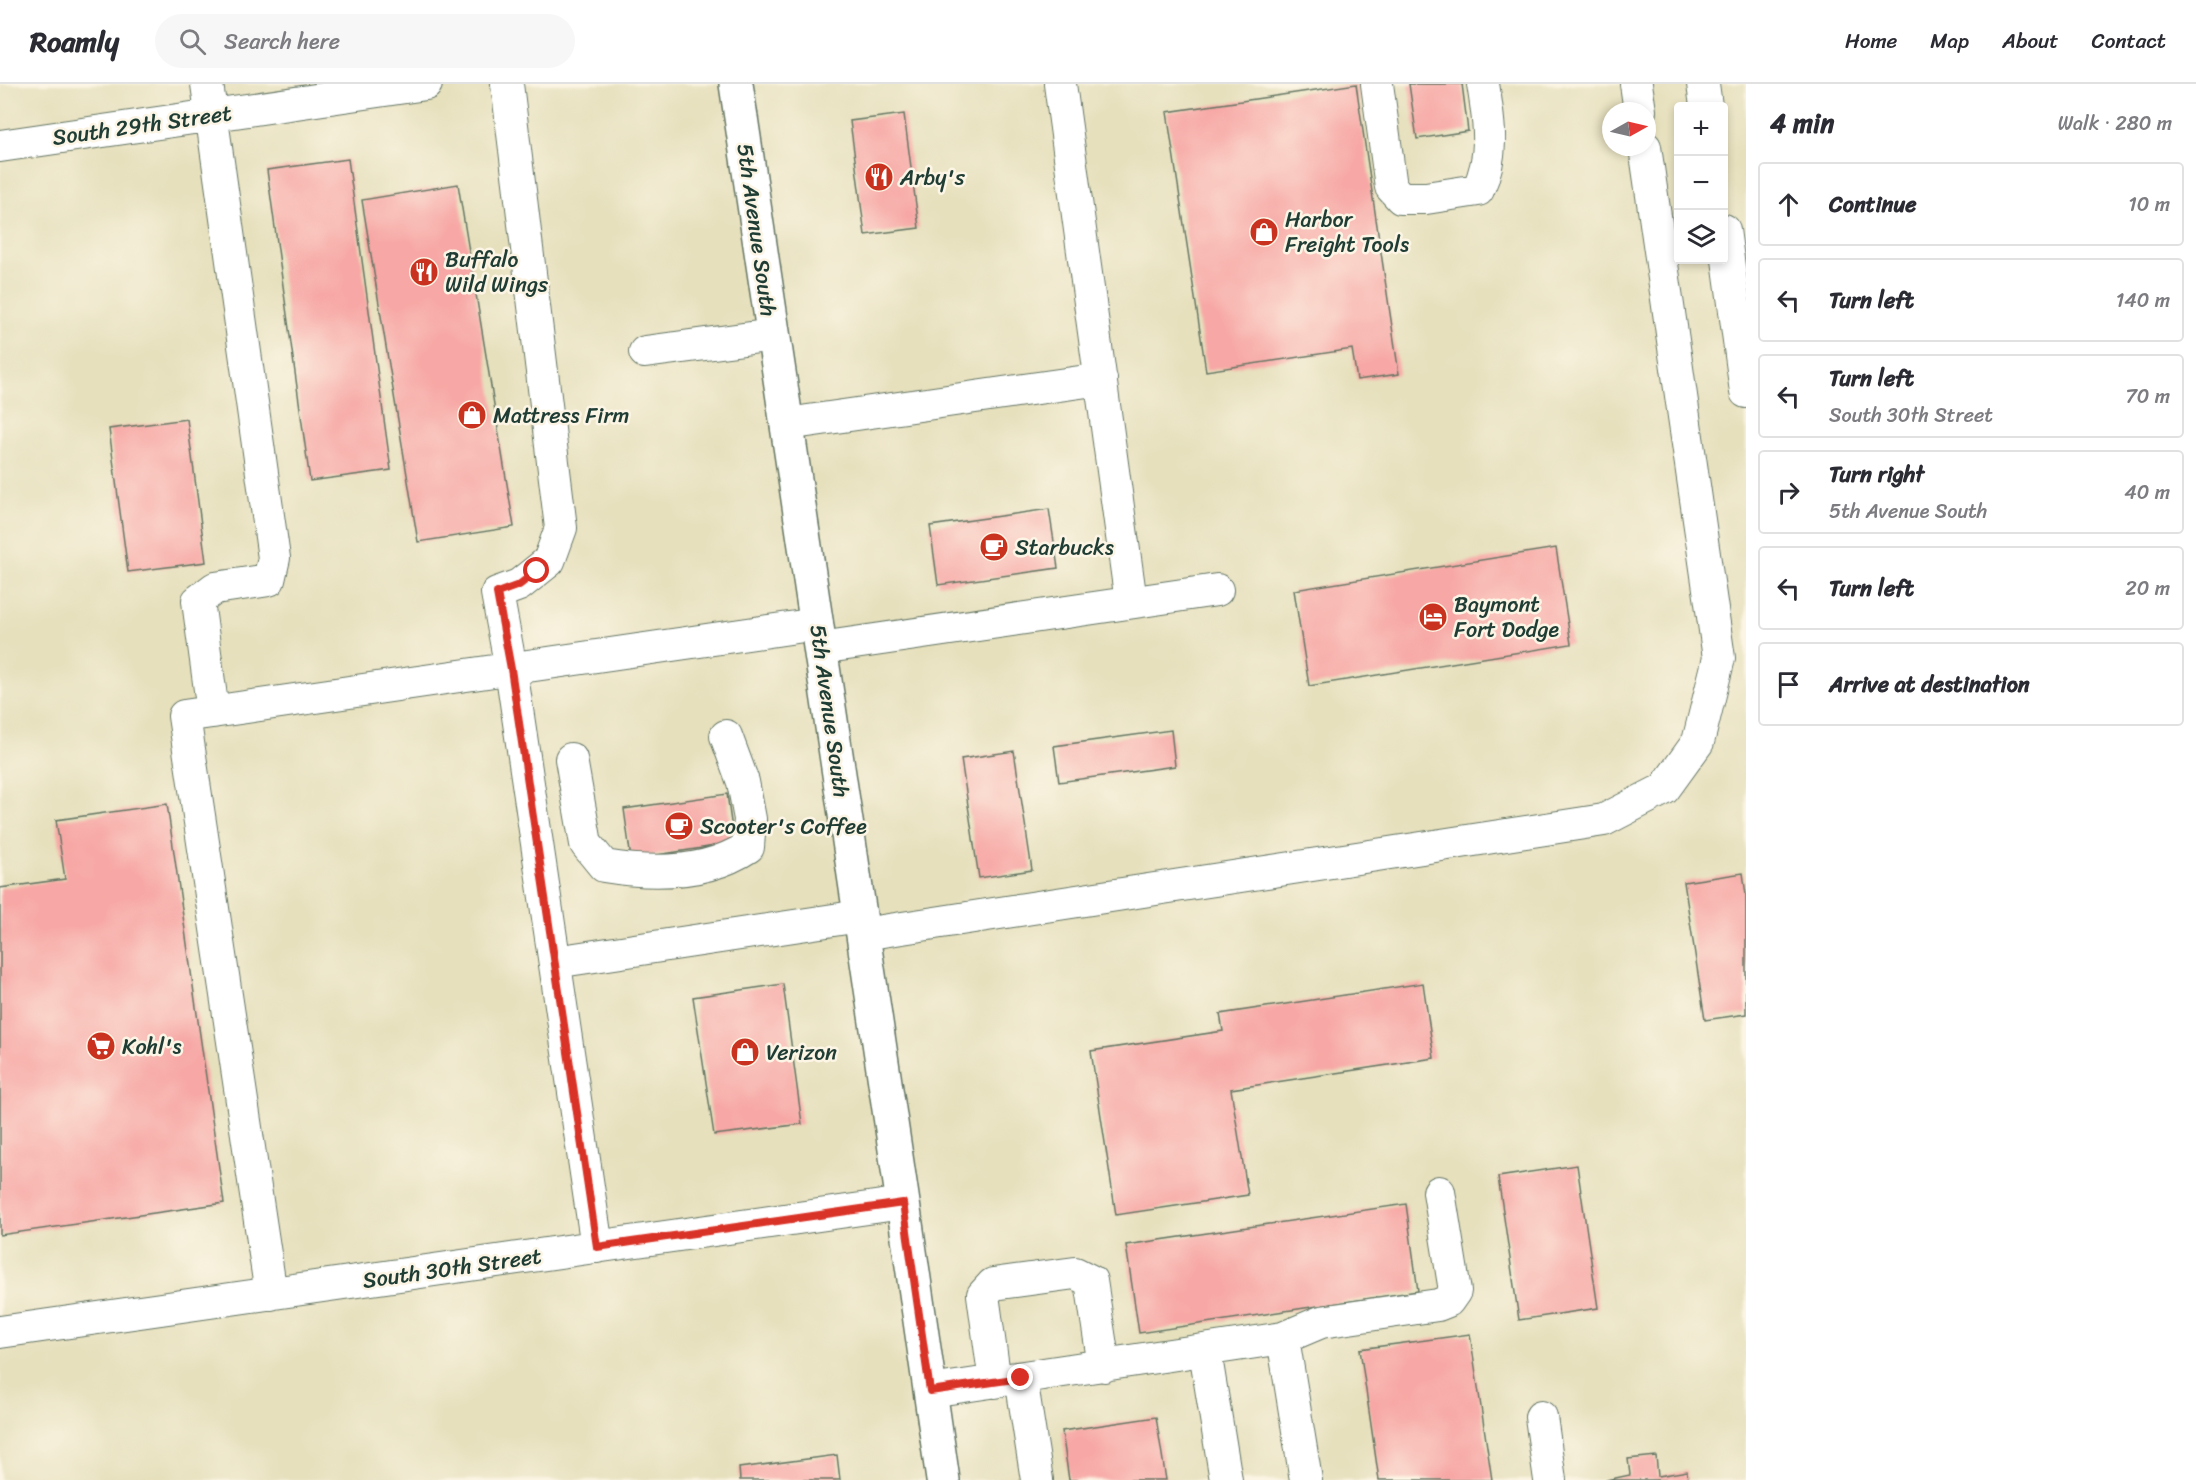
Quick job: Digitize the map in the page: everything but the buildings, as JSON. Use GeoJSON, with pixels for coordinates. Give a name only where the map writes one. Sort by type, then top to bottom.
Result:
{"type":"FeatureCollection","features":[{"type":"Feature","properties":{"kind":"main road","name":"5th Avenue South"},"geometry":{"type":"LineString","coordinates":[[736,84],[943,1480]]}},
{"type":"Feature","properties":{"kind":"street"},"geometry":{"type":"LineString","coordinates":[[207,84],[274,558],[269,580],[215,588],[198,601],[213,712]]}},
{"type":"Feature","properties":{"kind":"street","name":"South 29th Street"},"geometry":{"type":"LineString","coordinates":[[0,146],[426,84]]}},
{"type":"Feature","properties":{"kind":"street"},"geometry":{"type":"LineString","coordinates":[[507,84],[561,528],[549,561],[519,585],[497,593],[511,669],[597,1247]]}},
{"type":"Feature","properties":{"kind":"street"},"geometry":{"type":"LineString","coordinates":[[1060,84],[1131,602]]}},
{"type":"Feature","properties":{"kind":"street"},"geometry":{"type":"LineString","coordinates":[[1377,84],[1391,187],[1401,198],[1426,198],[1478,190],[1485,175],[1491,132],[1483,84]]}},
{"type":"Feature","properties":{"kind":"street"},"geometry":{"type":"LineString","coordinates":[[1636,84],[1639,102]]}},
{"type":"Feature","properties":{"kind":"street"},"geometry":{"type":"LineString","coordinates":[[1703,84],[1705,102]]}},
{"type":"Feature","properties":{"kind":"street"},"geometry":{"type":"LineString","coordinates":[[555,962],[862,925],[1604,820],[1664,789],[1698,742],[1719,658],[1646,156]]}},
{"type":"Feature","properties":{"kind":"street"},"geometry":{"type":"LineString","coordinates":[[1728,259],[1746,392]]}},
{"type":"Feature","properties":{"kind":"street"},"geometry":{"type":"LineString","coordinates":[[645,352],[773,335]]}},
{"type":"Feature","properties":{"kind":"street"},"geometry":{"type":"LineString","coordinates":[[787,424],[1101,379]]}},
{"type":"Feature","properties":{"kind":"street"},"geometry":{"type":"LineString","coordinates":[[271,1293],[184,716],[511,669],[1131,602],[1217,590]]}},
{"type":"Feature","properties":{"kind":"street"},"geometry":{"type":"LineString","coordinates":[[571,759],[586,844],[604,866],[639,872],[683,870],[734,856],[748,846],[750,819],[743,782],[726,736]]}},
{"type":"Feature","properties":{"kind":"street"},"geometry":{"type":"LineString","coordinates":[[930,1391],[1283,1338],[1321,1322],[1438,1305],[1448,1301],[1455,1290],[1439,1192]]}},
{"type":"Feature","properties":{"kind":"street","name":"South 30th Street"},"geometry":{"type":"LineString","coordinates":[[0,1332],[903,1203]]}},
{"type":"Feature","properties":{"kind":"street"},"geometry":{"type":"LineString","coordinates":[[1037,1480],[983,1295],[993,1284],[1075,1272],[1090,1281],[1104,1366]]}},
{"type":"Feature","properties":{"kind":"street"},"geometry":{"type":"LineString","coordinates":[[1283,1338],[1306,1480]]}},
{"type":"Feature","properties":{"kind":"street"},"geometry":{"type":"LineString","coordinates":[[1204,1351],[1226,1480]]}},
{"type":"Feature","properties":{"kind":"street"},"geometry":{"type":"LineString","coordinates":[[1541,1417],[1550,1480]]}},
{"type":"Feature","properties":{"kind":"place","name":"Arby's"},"geometry":{"type":"Point","coordinates":[879,177]}},
{"type":"Feature","properties":{"kind":"place","name":"Harbor Freight Tools"},"geometry":{"type":"Point","coordinates":[1264,232]}},
{"type":"Feature","properties":{"kind":"place","name":"Buffalo Wild Wings"},"geometry":{"type":"Point","coordinates":[424,272]}},
{"type":"Feature","properties":{"kind":"place","name":"Mattress Firm"},"geometry":{"type":"Point","coordinates":[472,415]}},
{"type":"Feature","properties":{"kind":"place","name":"Starbucks"},"geometry":{"type":"Point","coordinates":[994,547]}},
{"type":"Feature","properties":{"kind":"place","name":"Baymont Fort Dodge"},"geometry":{"type":"Point","coordinates":[1433,617]}},
{"type":"Feature","properties":{"kind":"place","name":"Scooter's Coffee"},"geometry":{"type":"Point","coordinates":[679,826]}},
{"type":"Feature","properties":{"kind":"place","name":"Kohl's"},"geometry":{"type":"Point","coordinates":[101,1046]}},
{"type":"Feature","properties":{"kind":"place","name":"Verizon"},"geometry":{"type":"Point","coordinates":[745,1052]}},
{"type":"Feature","properties":{"kind":"route"},"geometry":{"type":"LineString","coordinates":[[537,571],[519,585],[497,593],[511,669],[597,1247],[903,1203],[930,1391],[1021,1378]]}}]}
